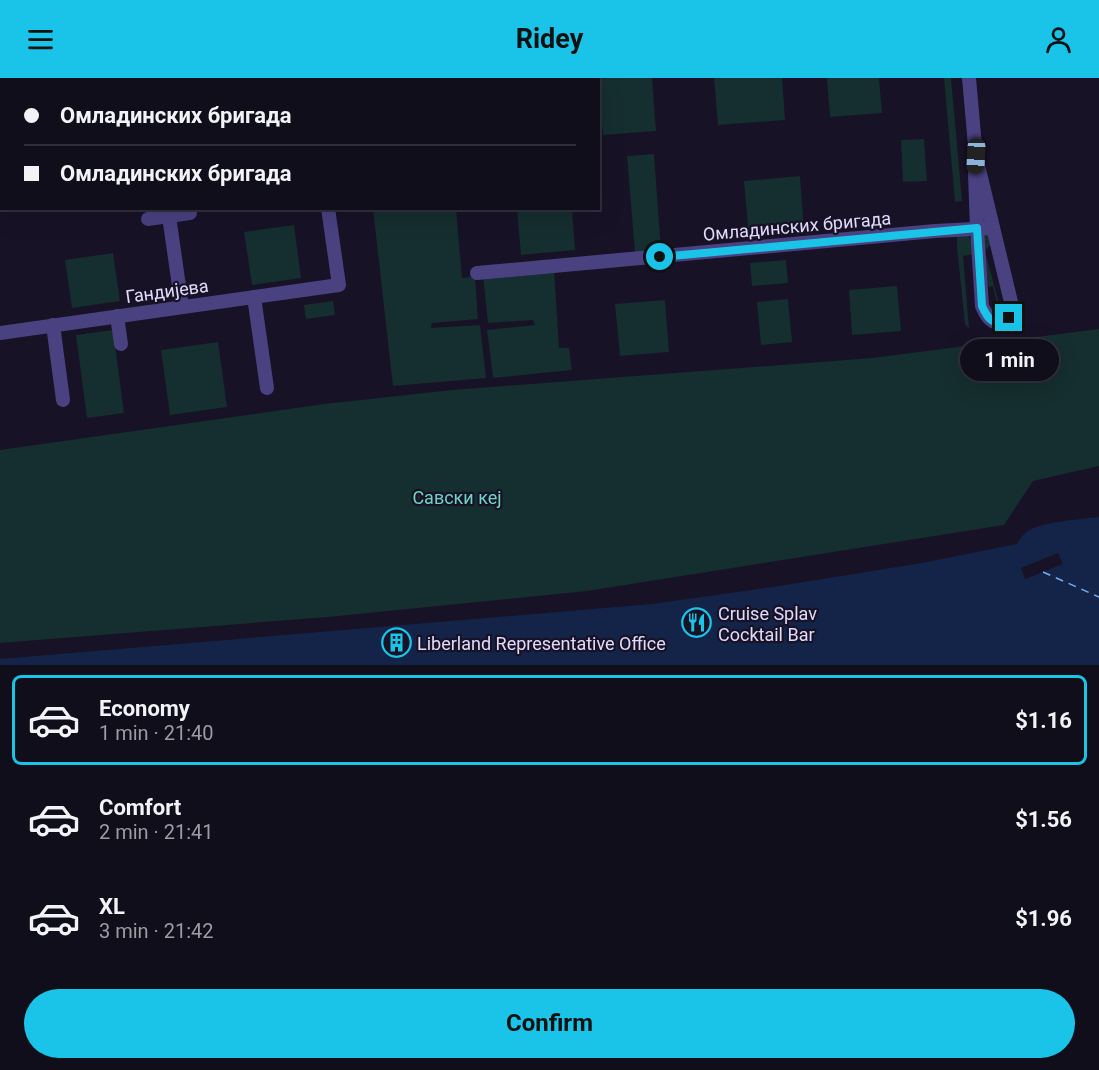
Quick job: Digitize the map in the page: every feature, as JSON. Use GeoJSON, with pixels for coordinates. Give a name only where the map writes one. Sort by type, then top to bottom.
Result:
{"type":"FeatureCollection","features":[{"type":"Feature","properties":{"kind":"street"},"geometry":{"type":"LineString","coordinates":[[969,78],[976,156],[977,228],[982,306],[987,318],[993,322],[1004,323],[1009,318],[1011,302],[976,156]]}},
{"type":"Feature","properties":{"kind":"street","name":"Гандијева"},"geometry":{"type":"LineString","coordinates":[[0,333],[339,285],[328,210]]}},
{"type":"Feature","properties":{"kind":"street"},"geometry":{"type":"LineString","coordinates":[[148,219],[190,213]]}},
{"type":"Feature","properties":{"kind":"street"},"geometry":{"type":"LineString","coordinates":[[169,216],[182,307]]}},
{"type":"Feature","properties":{"kind":"street","name":"Омладинских бригада"},"geometry":{"type":"LineString","coordinates":[[477,273],[993,228]]}},
{"type":"Feature","properties":{"kind":"street"},"geometry":{"type":"LineString","coordinates":[[254,297],[267,388]]}},
{"type":"Feature","properties":{"kind":"street"},"geometry":{"type":"LineString","coordinates":[[117,316],[121,344]]}},
{"type":"Feature","properties":{"kind":"street"},"geometry":{"type":"LineString","coordinates":[[52,325],[63,400]]}},
{"type":"Feature","properties":{"kind":"green space"},"geometry":{"type":"Polygon","coordinates":[[[600,78],[652,78],[656,131],[603,135],[600,78]]]}},
{"type":"Feature","properties":{"kind":"green space"},"geometry":{"type":"Polygon","coordinates":[[[714,78],[782,78],[785,120],[718,125],[714,78]]]}},
{"type":"Feature","properties":{"kind":"green space"},"geometry":{"type":"Polygon","coordinates":[[[827,78],[879,78],[882,113],[830,117],[827,78]]]}},
{"type":"Feature","properties":{"kind":"green space"},"geometry":{"type":"Polygon","coordinates":[[[944,78],[951,78],[962,201],[955,202],[944,78]]]}},
{"type":"Feature","properties":{"kind":"green space"},"geometry":{"type":"Polygon","coordinates":[[[924,139],[927,181],[903,182],[901,140],[924,139]]]}},
{"type":"Feature","properties":{"kind":"green space"},"geometry":{"type":"Polygon","coordinates":[[[654,154],[661,250],[635,253],[627,156],[654,154]]]}},
{"type":"Feature","properties":{"kind":"green space"},"geometry":{"type":"Polygon","coordinates":[[[800,176],[804,231],[749,236],[744,181],[800,176]]]}},
{"type":"Feature","properties":{"kind":"green space"},"geometry":{"type":"Polygon","coordinates":[[[373,210],[456,210],[462,278],[475,276],[478,319],[432,323],[431,328],[480,325],[486,378],[393,386],[373,210]]]}},
{"type":"Feature","properties":{"kind":"green space"},"geometry":{"type":"Polygon","coordinates":[[[517,210],[572,210],[575,250],[521,255],[517,210]]]}},
{"type":"Feature","properties":{"kind":"green space"},"geometry":{"type":"Polygon","coordinates":[[[294,225],[301,278],[252,285],[244,232],[294,225]]]}},
{"type":"Feature","properties":{"kind":"green space"},"geometry":{"type":"Polygon","coordinates":[[[985,230],[992,243],[985,251],[1001,311],[999,312],[991,308],[997,303],[993,286],[988,287],[983,231],[985,230]]]}},
{"type":"Feature","properties":{"kind":"green space"},"geometry":{"type":"Polygon","coordinates":[[[966,233],[971,240],[974,254],[963,256],[969,329],[965,324],[957,247],[957,235],[966,233]]]}},
{"type":"Feature","properties":{"kind":"green space"},"geometry":{"type":"Polygon","coordinates":[[[113,253],[120,301],[72,308],[65,260],[113,253]]]}},
{"type":"Feature","properties":{"kind":"green space"},"geometry":{"type":"Polygon","coordinates":[[[786,260],[788,283],[752,286],[750,263],[786,260]]]}},
{"type":"Feature","properties":{"kind":"green space"},"geometry":{"type":"Polygon","coordinates":[[[554,270],[559,348],[569,348],[572,370],[493,378],[487,330],[535,325],[533,320],[488,323],[483,275],[554,270]]]}},
{"type":"Feature","properties":{"kind":"green space"},"geometry":{"type":"Polygon","coordinates":[[[897,286],[901,331],[852,335],[849,290],[897,286]]]}},
{"type":"Feature","properties":{"kind":"green space"},"geometry":{"type":"Polygon","coordinates":[[[788,299],[792,342],[761,345],[757,302],[788,299]]]}},
{"type":"Feature","properties":{"kind":"green space"},"geometry":{"type":"Polygon","coordinates":[[[665,300],[669,352],[620,356],[615,304],[665,300]]]}},
{"type":"Feature","properties":{"kind":"green space"},"geometry":{"type":"Polygon","coordinates":[[[333,301],[335,315],[306,319],[304,305],[333,301]]]}},
{"type":"Feature","properties":{"kind":"green space","name":"Савски кеј"},"geometry":{"type":"Polygon","coordinates":[[[1099,329],[1099,466],[1033,481],[1004,525],[587,591],[328,617],[0,643],[0,450],[324,404],[452,390],[872,358],[1099,329]]]}},
{"type":"Feature","properties":{"kind":"green space"},"geometry":{"type":"Polygon","coordinates":[[[113,330],[124,413],[87,418],[76,335],[113,330]]]}},
{"type":"Feature","properties":{"kind":"green space"},"geometry":{"type":"Polygon","coordinates":[[[218,342],[227,407],[170,415],[161,350],[218,342]]]}},
{"type":"Feature","properties":{"kind":"water"},"geometry":{"type":"Polygon","coordinates":[[[1099,517],[1099,665],[0,665],[0,659],[652,604],[922,563],[1017,544],[1025,533],[1039,526],[1099,517]]]}},
{"type":"Feature","properties":{"kind":"pier"},"geometry":{"type":"Polygon","coordinates":[[[1058,553],[1063,564],[1025,579],[1021,568],[1058,553]]]}},
{"type":"Feature","properties":{"kind":"ferry route"},"geometry":{"type":"LineString","coordinates":[[1043,572],[1099,597]]}},
{"type":"Feature","properties":{"kind":"place","name":"Cruise Splav Cocktail Bar"},"geometry":{"type":"Point","coordinates":[697,623]}},
{"type":"Feature","properties":{"kind":"place","name":"Liberland Representative Office"},"geometry":{"type":"Point","coordinates":[396,643]}},
{"type":"Feature","properties":{"kind":"route"},"geometry":{"type":"LineString","coordinates":[[660,257],[977,228],[982,306],[987,318],[993,322],[1004,323],[1009,318]]}}]}
